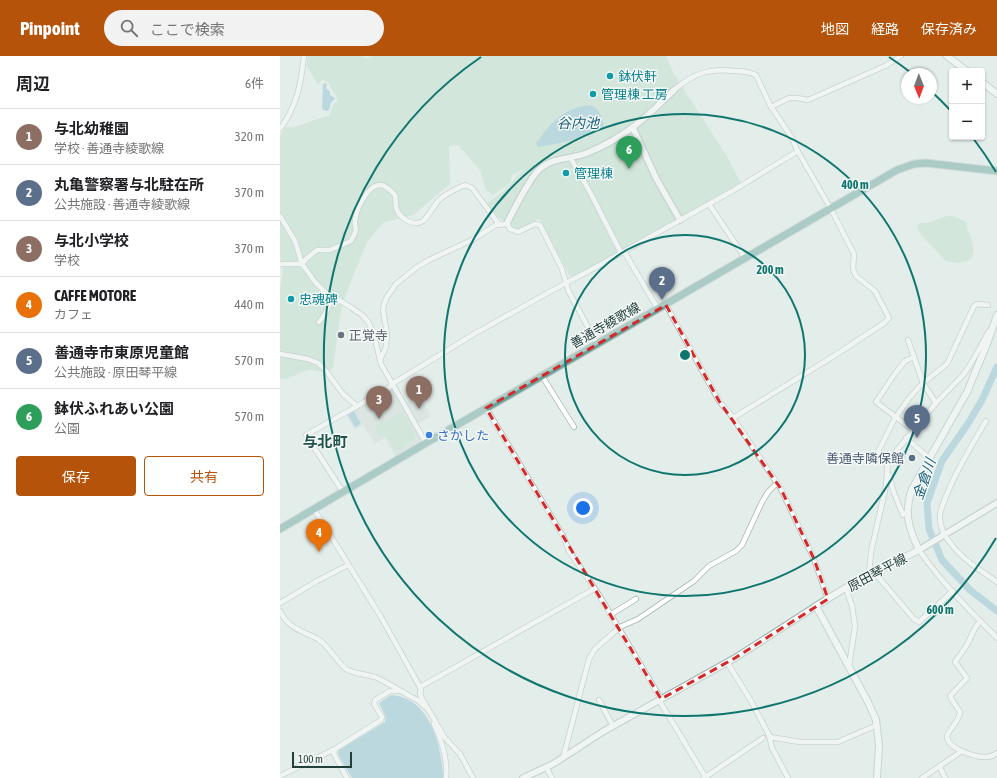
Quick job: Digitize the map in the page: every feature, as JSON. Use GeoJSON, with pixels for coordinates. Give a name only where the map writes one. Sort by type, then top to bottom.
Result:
{"type":"FeatureCollection","features":[{"type":"Feature","properties":{"kind":"main road"},"geometry":{"type":"LineString","coordinates":[[947,56],[964,68]]}},
{"type":"Feature","properties":{"kind":"main road"},"geometry":{"type":"LineString","coordinates":[[985,84],[997,94]]}},
{"type":"Feature","properties":{"kind":"main road","name":"善通寺綾歌線"},"geometry":{"type":"LineString","coordinates":[[280,529],[897,170],[914,164],[938,164],[997,171]]}},
{"type":"Feature","properties":{"kind":"main road","name":"原田琴平線"},"geometry":{"type":"LineString","coordinates":[[816,606],[871,573],[921,548],[909,526],[907,512],[908,501],[912,489],[967,392],[988,344],[996,318]]}},
{"type":"Feature","properties":{"kind":"main road"},"geometry":{"type":"LineString","coordinates":[[816,606],[868,702],[877,725],[879,745],[877,778]]}},
{"type":"Feature","properties":{"kind":"street"},"geometry":{"type":"LineString","coordinates":[[280,129],[290,113],[298,93],[301,82],[304,56]]}},
{"type":"Feature","properties":{"kind":"street"},"geometry":{"type":"LineString","coordinates":[[771,107],[789,98],[808,100],[878,69],[901,56]]}},
{"type":"Feature","properties":{"kind":"street"},"geometry":{"type":"LineString","coordinates":[[508,223],[535,173],[547,164],[592,151],[633,128],[651,114],[674,90],[701,73],[712,70],[743,72],[756,75],[771,107],[792,138],[798,152],[831,209],[854,254],[854,272],[875,291],[889,318],[884,323],[837,354],[733,418]]}},
{"type":"Feature","properties":{"kind":"street"},"geometry":{"type":"LineString","coordinates":[[633,128],[657,180],[680,220]]}},
{"type":"Feature","properties":{"kind":"street"},"geometry":{"type":"LineString","coordinates":[[343,492],[306,435],[389,388],[392,384],[474,334],[709,204],[798,152]]}},
{"type":"Feature","properties":{"kind":"street"},"geometry":{"type":"LineString","coordinates":[[570,157],[621,253],[625,253],[658,309]]}},
{"type":"Feature","properties":{"kind":"street"},"geometry":{"type":"LineString","coordinates":[[302,264],[317,250],[330,250],[351,241],[356,229],[354,222],[358,208],[369,190],[372,187],[380,185],[389,188],[395,195],[396,208],[399,213],[412,223],[418,223],[424,220],[438,201],[447,194],[465,185],[472,188],[499,224]]}},
{"type":"Feature","properties":{"kind":"street"},"geometry":{"type":"LineString","coordinates":[[709,204],[745,258]]}},
{"type":"Feature","properties":{"kind":"street"},"geometry":{"type":"LineString","coordinates":[[280,216],[295,241],[302,264],[315,282],[325,292],[362,315],[369,323],[380,360],[426,443]]}},
{"type":"Feature","properties":{"kind":"street"},"geometry":{"type":"LineString","coordinates":[[380,360],[386,347],[387,334],[383,310],[384,304],[396,284],[416,267],[430,259],[472,240],[499,224],[508,223]]}},
{"type":"Feature","properties":{"kind":"street"},"geometry":{"type":"LineString","coordinates":[[508,223],[510,228],[518,232],[535,224],[540,226],[562,269],[565,284],[597,344]]}},
{"type":"Feature","properties":{"kind":"street"},"geometry":{"type":"LineString","coordinates":[[280,264],[302,264]]}},
{"type":"Feature","properties":{"kind":"street"},"geometry":{"type":"LineString","coordinates":[[319,322],[325,314],[333,297]]}},
{"type":"Feature","properties":{"kind":"street"},"geometry":{"type":"LineString","coordinates":[[888,461],[877,454],[896,416],[923,383],[947,364],[974,306],[977,304],[988,306]]}},
{"type":"Feature","properties":{"kind":"street"},"geometry":{"type":"LineString","coordinates":[[666,305],[719,401],[733,418],[777,483],[810,548],[828,599]]}},
{"type":"Feature","properties":{"kind":"street"},"geometry":{"type":"LineString","coordinates":[[953,591],[920,622],[914,619],[871,573],[871,552],[886,486],[888,461],[936,403],[964,374],[996,318]]}},
{"type":"Feature","properties":{"kind":"street"},"geometry":{"type":"LineString","coordinates":[[908,340],[923,383],[936,403]]}},
{"type":"Feature","properties":{"kind":"street"},"geometry":{"type":"LineString","coordinates":[[280,354],[308,359],[318,363],[326,371],[343,394],[357,406]]}},
{"type":"Feature","properties":{"kind":"street"},"geometry":{"type":"LineString","coordinates":[[913,430],[876,402],[904,361],[914,357]]}},
{"type":"Feature","properties":{"kind":"street"},"geometry":{"type":"LineString","coordinates":[[542,376],[574,427]]}},
{"type":"Feature","properties":{"kind":"street"},"geometry":{"type":"LineString","coordinates":[[486,408],[563,536],[570,551],[619,629],[705,778],[763,738]]}},
{"type":"Feature","properties":{"kind":"street"},"geometry":{"type":"LineString","coordinates":[[986,421],[964,459],[943,503],[940,514],[941,524],[945,535],[952,546],[997,582]]}},
{"type":"Feature","properties":{"kind":"street"},"geometry":{"type":"LineString","coordinates":[[906,438],[929,458]]}},
{"type":"Feature","properties":{"kind":"street"},"geometry":{"type":"LineString","coordinates":[[888,471],[900,510],[903,515],[907,512]]}},
{"type":"Feature","properties":{"kind":"street"},"geometry":{"type":"LineString","coordinates":[[563,758],[589,659],[594,649],[619,629],[638,619],[694,581],[709,566],[739,548],[750,532],[768,492],[777,483]]}},
{"type":"Feature","properties":{"kind":"street"},"geometry":{"type":"LineString","coordinates":[[997,503],[921,548],[933,569],[997,638]]}},
{"type":"Feature","properties":{"kind":"street"},"geometry":{"type":"LineString","coordinates":[[314,509],[381,617],[420,687],[420,694],[445,738],[460,754],[473,778]]}},
{"type":"Feature","properties":{"kind":"street"},"geometry":{"type":"LineString","coordinates":[[280,603],[348,565]]}},
{"type":"Feature","properties":{"kind":"street"},"geometry":{"type":"LineString","coordinates":[[846,588],[852,606],[855,626],[848,666]]}},
{"type":"Feature","properties":{"kind":"street"},"geometry":{"type":"LineString","coordinates":[[420,687],[594,589]]}},
{"type":"Feature","properties":{"kind":"street"},"geometry":{"type":"LineString","coordinates":[[610,614],[636,599]]}},
{"type":"Feature","properties":{"kind":"street"},"geometry":{"type":"LineString","coordinates":[[523,778],[563,758],[613,726],[727,662],[816,606]]}},
{"type":"Feature","properties":{"kind":"street"},"geometry":{"type":"LineString","coordinates":[[280,611],[284,619],[295,629],[320,640],[347,670],[375,677],[424,705],[442,743],[446,764],[446,778]]}},
{"type":"Feature","properties":{"kind":"street"},"geometry":{"type":"LineString","coordinates":[[980,621],[974,630],[968,645],[955,662],[966,678],[950,696],[960,712],[958,720],[947,735],[947,739],[954,747],[962,751],[984,757],[997,754]]}},
{"type":"Feature","properties":{"kind":"street"},"geometry":{"type":"LineString","coordinates":[[727,662],[751,701],[770,737],[772,748],[788,778]]}},
{"type":"Feature","properties":{"kind":"street"},"geometry":{"type":"LineString","coordinates":[[280,776],[335,749],[381,720],[382,717],[374,704],[375,700],[390,691],[399,691]]}},
{"type":"Feature","properties":{"kind":"street"},"geometry":{"type":"LineString","coordinates":[[599,700],[613,726]]}},
{"type":"Feature","properties":{"kind":"street"},"geometry":{"type":"LineString","coordinates":[[770,737],[800,742],[838,742],[877,725]]}},
{"type":"Feature","properties":{"kind":"street"},"geometry":{"type":"LineString","coordinates":[[335,749],[334,754],[347,778]]}},
{"type":"Feature","properties":{"kind":"street"},"geometry":{"type":"LineString","coordinates":[[922,778],[962,751]]}},
{"type":"Feature","properties":{"kind":"street"},"geometry":{"type":"LineString","coordinates":[[546,767],[552,778]]}},
{"type":"Feature","properties":{"kind":"street"},"geometry":{"type":"LineString","coordinates":[[940,767],[945,778]]}},
{"type":"Feature","properties":{"kind":"highlighted area"},"geometry":{"type":"Polygon","coordinates":[[[666,305],[719,401],[781,489],[814,559],[828,599],[735,658],[661,699],[486,408],[666,305]]]}},
{"type":"Feature","properties":{"kind":"shaded area"},"geometry":{"type":"Polygon","coordinates":[[[392,388],[421,439],[420,443],[396,457],[385,438],[375,444],[363,425],[355,430],[345,413],[392,388]]]}},
{"type":"Feature","properties":{"kind":"shaded area"},"geometry":{"type":"Polygon","coordinates":[[[420,395],[431,416],[417,424],[406,403],[420,395]]]}},
{"type":"Feature","properties":{"kind":"green space"},"geometry":{"type":"Polygon","coordinates":[[[308,56],[362,56],[367,59],[374,56],[666,56],[674,74],[726,155],[741,183],[575,277],[569,275],[539,219],[518,229],[501,219],[487,203],[504,191],[522,171],[513,174],[510,183],[493,195],[486,190],[480,170],[458,145],[449,146],[450,184],[413,215],[384,222],[367,242],[342,304],[333,368],[328,372],[308,370],[288,378],[280,379],[280,289],[283,272],[280,253],[280,136],[286,127],[297,126],[329,116],[333,105],[338,100],[328,82],[322,79],[318,85],[307,66],[308,56]]]}},
{"type":"Feature","properties":{"kind":"green space"},"geometry":{"type":"Polygon","coordinates":[[[948,216],[953,216],[966,222],[973,246],[970,260],[958,263],[946,261],[921,235],[917,227],[920,223],[928,223],[948,216]]]}},
{"type":"Feature","properties":{"kind":"green space"},"geometry":{"type":"Polygon","coordinates":[[[403,411],[416,435],[414,440],[396,452],[385,435],[380,438],[374,427],[403,411]]]}},
{"type":"Feature","properties":{"kind":"water"},"geometry":{"type":"Polygon","coordinates":[[[326,83],[326,88],[330,92],[330,95],[335,98],[331,103],[329,110],[326,111],[322,109],[323,84],[326,83]]]}},
{"type":"Feature","properties":{"kind":"water","name":"谷内池"},"geometry":{"type":"Polygon","coordinates":[[[582,106],[591,106],[597,109],[603,121],[603,128],[579,138],[538,147],[536,143],[557,119],[568,111],[582,106]]]}},
{"type":"Feature","properties":{"kind":"water"},"geometry":{"type":"Polygon","coordinates":[[[354,411],[361,424],[355,427],[348,415],[354,411]]]}},
{"type":"Feature","properties":{"kind":"water"},"geometry":{"type":"Polygon","coordinates":[[[391,695],[404,698],[415,704],[431,725],[440,752],[443,778],[352,778],[338,754],[339,750],[385,722],[386,717],[379,703],[391,695]]]}},
{"type":"Feature","properties":{"kind":"waterway","name":"金倉川"},"geometry":{"type":"LineString","coordinates":[[997,367],[982,400],[942,461],[927,503],[929,529],[942,560],[970,590],[997,611]]}},
{"type":"Feature","properties":{"kind":"place","name":"鉢伏軒"},"geometry":{"type":"Point","coordinates":[610,76]}},
{"type":"Feature","properties":{"kind":"place","name":"管理棟 工房"},"geometry":{"type":"Point","coordinates":[593,94]}},
{"type":"Feature","properties":{"kind":"place","name":"鉢伏ふれあい公園"},"geometry":{"type":"Point","coordinates":[629,169]}},
{"type":"Feature","properties":{"kind":"place","name":"管理棟"},"geometry":{"type":"Point","coordinates":[566,173]}},
{"type":"Feature","properties":{"kind":"place","name":"忠魂碑"},"geometry":{"type":"Point","coordinates":[291,299]}},
{"type":"Feature","properties":{"kind":"place","name":"丸亀警察署与北駐在所"},"geometry":{"type":"Point","coordinates":[662,300]}},
{"type":"Feature","properties":{"kind":"place","name":"正覚寺"},"geometry":{"type":"Point","coordinates":[341,335]}},
{"type":"Feature","properties":{"kind":"place","name":"与北幼稚園"},"geometry":{"type":"Point","coordinates":[419,409]}},
{"type":"Feature","properties":{"kind":"place","name":"与北小学校"},"geometry":{"type":"Point","coordinates":[379,419]}},
{"type":"Feature","properties":{"kind":"place","name":"さかした"},"geometry":{"type":"Point","coordinates":[429,435]}},
{"type":"Feature","properties":{"kind":"place","name":"善通寺市東原児童館"},"geometry":{"type":"Point","coordinates":[917,438]}},
{"type":"Feature","properties":{"kind":"place","name":"善通寺隣保館"},"geometry":{"type":"Point","coordinates":[912,458]}},
{"type":"Feature","properties":{"kind":"place","name":"CAFFE MOTORE"},"geometry":{"type":"Point","coordinates":[319,552]}},
{"type":"Feature","properties":{"kind":"district","name":"与北町"},"geometry":{"type":"Point","coordinates":[325,442]}}]}
